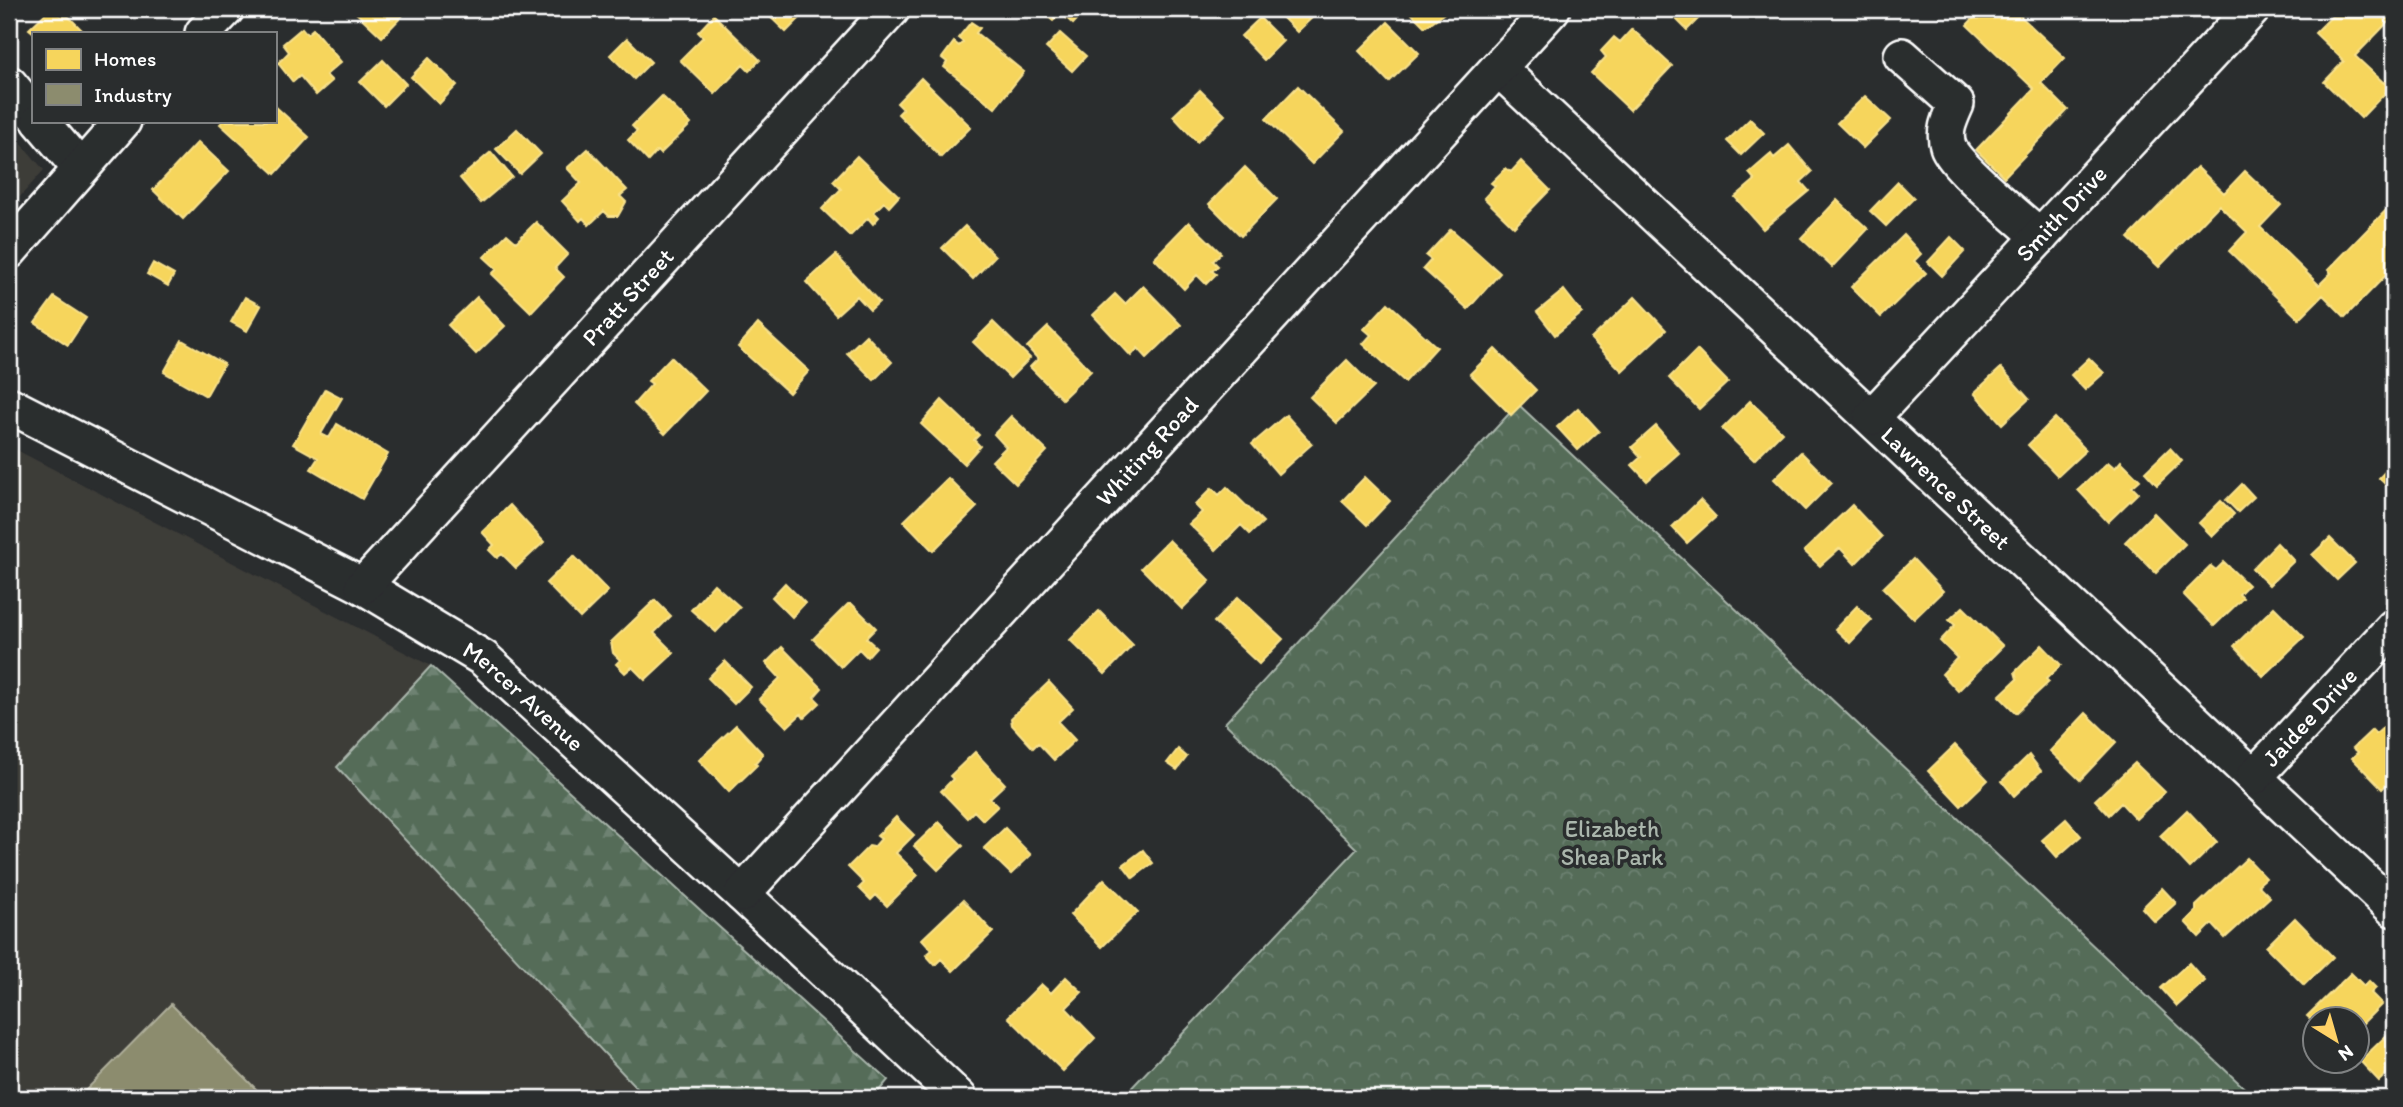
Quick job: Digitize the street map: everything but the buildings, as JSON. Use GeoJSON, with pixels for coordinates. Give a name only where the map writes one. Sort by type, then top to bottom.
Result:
{"type":"FeatureCollection","features":[{"type":"Feature","properties":{"kind":"street"},"geometry":{"type":"LineString","coordinates":[[204,32],[226,9]]}},
{"type":"Feature","properties":{"kind":"street","name":"Pratt Street"},"geometry":{"type":"LineString","coordinates":[[363,586],[892,9]]}},
{"type":"Feature","properties":{"kind":"street","name":"Whiting Road"},"geometry":{"type":"LineString","coordinates":[[742,894],[1552,9]]}},
{"type":"Feature","properties":{"kind":"street","name":"Smith Drive"},"geometry":{"type":"LineString","coordinates":[[1872,417],[2252,9]]}},
{"type":"Feature","properties":{"kind":"street"},"geometry":{"type":"LineString","coordinates":[[1902,56],[1956,104],[1946,136],[1952,156],[2040,237]]}},
{"type":"Feature","properties":{"kind":"street","name":"Lawrence Street"},"geometry":{"type":"LineString","coordinates":[[1497,68],[2394,909]]}},
{"type":"Feature","properties":{"kind":"street"},"geometry":{"type":"LineString","coordinates":[[9,84],[32,112]]}},
{"type":"Feature","properties":{"kind":"street"},"geometry":{"type":"LineString","coordinates":[[41,122],[80,168]]}},
{"type":"Feature","properties":{"kind":"street"},"geometry":{"type":"LineString","coordinates":[[9,251],[122,122]]}},
{"type":"Feature","properties":{"kind":"street","name":"Mercer Avenue"},"geometry":{"type":"LineString","coordinates":[[9,405],[363,586],[483,658],[742,894],[959,1098]]}},
{"type":"Feature","properties":{"kind":"street","name":"Jaidee Drive"},"geometry":{"type":"LineString","coordinates":[[2254,777],[2394,627]]}},
{"type":"Feature","properties":{"kind":"shaded area"},"geometry":{"type":"Polygon","coordinates":[[[9,129],[44,170],[9,209],[9,129]]]}},
{"type":"Feature","properties":{"kind":"shaded area"},"geometry":{"type":"Polygon","coordinates":[[[9,446],[431,666],[337,767],[646,1098],[9,1098],[9,446]]]}},
{"type":"Feature","properties":{"kind":"green space","name":"Elizabeth Shea Park"},"geometry":{"type":"Polygon","coordinates":[[[1518,404],[2255,1098],[1122,1098],[1357,849],[1225,723],[1518,404]]]}},
{"type":"Feature","properties":{"kind":"green space"},"geometry":{"type":"Polygon","coordinates":[[[431,666],[888,1080],[873,1098],[646,1098],[337,767],[431,666]]]}}]}
